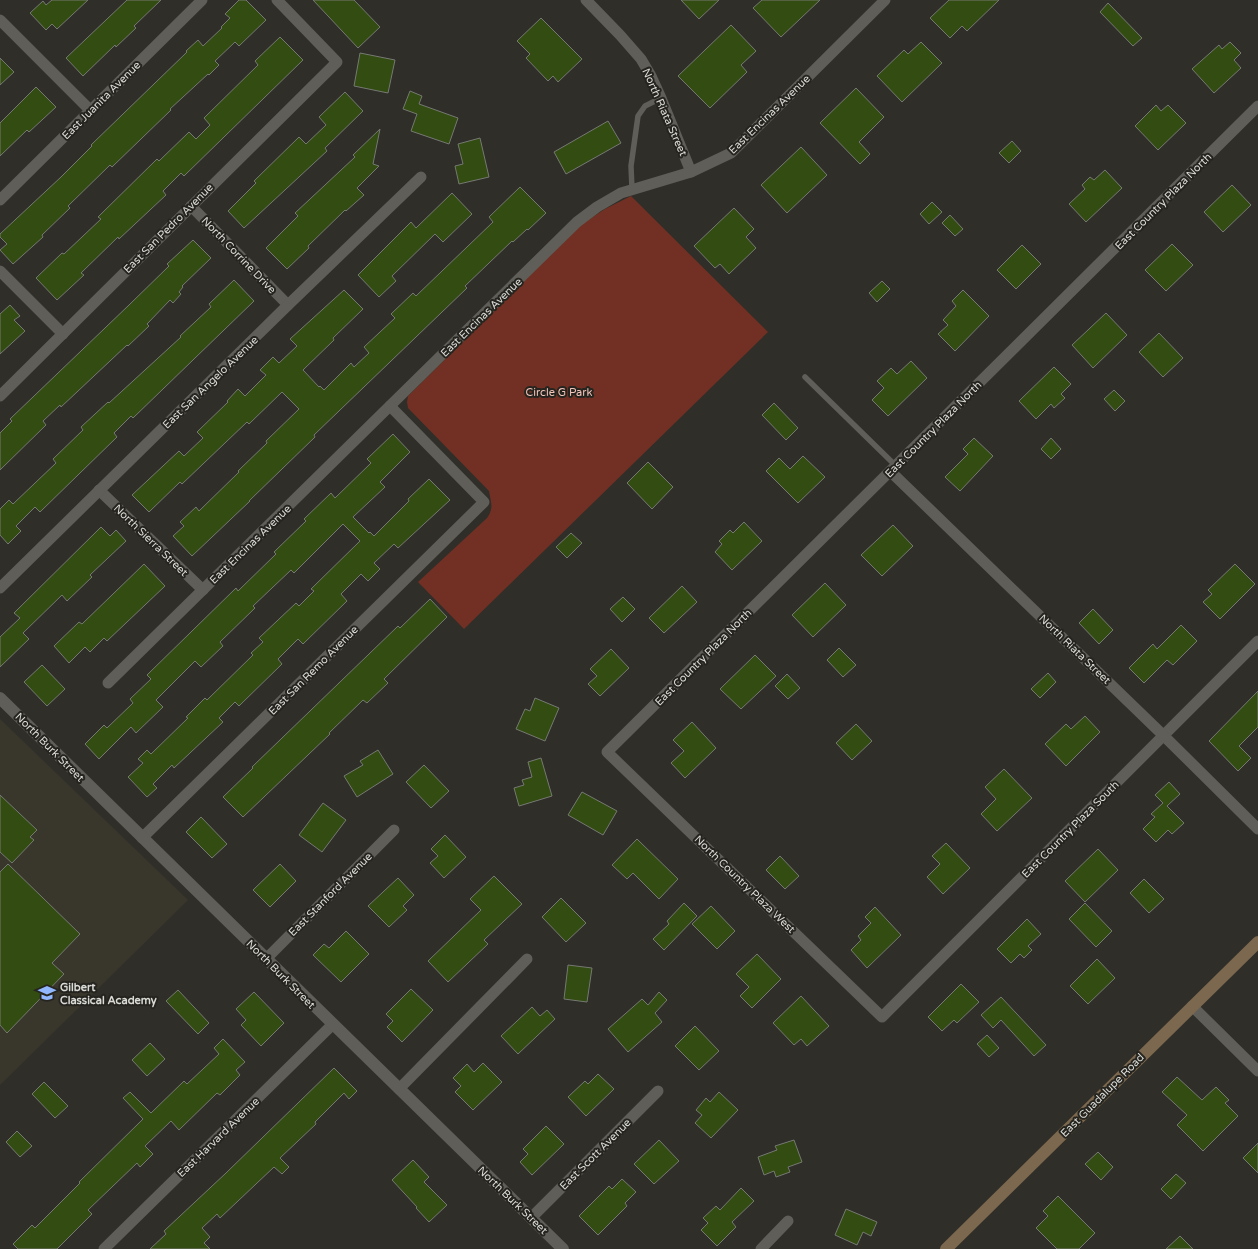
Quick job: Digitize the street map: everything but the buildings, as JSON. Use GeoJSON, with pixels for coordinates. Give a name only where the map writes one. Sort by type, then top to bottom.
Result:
{"type":"FeatureCollection","features":[{"type":"Feature","properties":{"kind":"main road","name":"East Guadalupe Road"},"geometry":{"type":"LineString","coordinates":[[946,1249],[1258,942]]}},
{"type":"Feature","properties":{"kind":"street","name":"East Juanita Avenue"},"geometry":{"type":"LineString","coordinates":[[0,200],[202,0]]}},
{"type":"Feature","properties":{"kind":"street","name":"East San Pedro Avenue"},"geometry":{"type":"LineString","coordinates":[[0,396],[337,62],[277,0]]}},
{"type":"Feature","properties":{"kind":"street","name":"North Riata Street"},"geometry":{"type":"LineString","coordinates":[[586,0],[641,59],[661,98],[691,172]]}},
{"type":"Feature","properties":{"kind":"street","name":"East Encinas Avenue"},"geometry":{"type":"LineString","coordinates":[[108,683],[577,222],[597,207],[620,193],[691,172],[711,164],[731,153],[885,0]]}},
{"type":"Feature","properties":{"kind":"street"},"geometry":{"type":"LineString","coordinates":[[0,20],[90,110]]}},
{"type":"Feature","properties":{"kind":"street","name":"East Country Plaza North"},"geometry":{"type":"LineString","coordinates":[[607,752],[1258,106]]}},
{"type":"Feature","properties":{"kind":"street","name":"East San Angelo Avenue"},"geometry":{"type":"LineString","coordinates":[[0,588],[288,305],[421,177]]}},
{"type":"Feature","properties":{"kind":"street","name":"North Corrine Drive"},"geometry":{"type":"LineString","coordinates":[[191,206],[288,305]]}},
{"type":"Feature","properties":{"kind":"street"},"geometry":{"type":"LineString","coordinates":[[0,271],[63,334]]}},
{"type":"Feature","properties":{"kind":"street","name":"East San Remo Avenue"},"geometry":{"type":"LineString","coordinates":[[142,838],[484,502],[390,406]]}},
{"type":"Feature","properties":{"kind":"street","name":"North Riata Street"},"geometry":{"type":"LineString","coordinates":[[893,468],[1258,829]]}},
{"type":"Feature","properties":{"kind":"street","name":"North Sierra Street"},"geometry":{"type":"LineString","coordinates":[[99,490],[203,590]]}},
{"type":"Feature","properties":{"kind":"street","name":"East Country Plaza South"},"geometry":{"type":"LineString","coordinates":[[882,1017],[1258,641]]}},
{"type":"Feature","properties":{"kind":"street","name":"North Burk Street"},"geometry":{"type":"LineString","coordinates":[[0,698],[332,1025],[563,1249]]}},
{"type":"Feature","properties":{"kind":"street","name":"North Country Plaza West"},"geometry":{"type":"LineString","coordinates":[[607,752],[882,1017]]}},
{"type":"Feature","properties":{"kind":"street","name":"East Stanford Avenue"},"geometry":{"type":"LineString","coordinates":[[266,959],[394,830]]}},
{"type":"Feature","properties":{"kind":"street"},"geometry":{"type":"LineString","coordinates":[[399,1089],[527,960]]}},
{"type":"Feature","properties":{"kind":"street"},"geometry":{"type":"LineString","coordinates":[[1192,1006],[1258,1071]]}},
{"type":"Feature","properties":{"kind":"street","name":"East Harvard Avenue"},"geometry":{"type":"LineString","coordinates":[[104,1249],[332,1025]]}},
{"type":"Feature","properties":{"kind":"street","name":"East Scott Avenue"},"geometry":{"type":"LineString","coordinates":[[531,1218],[658,1091]]}},
{"type":"Feature","properties":{"kind":"street"},"geometry":{"type":"LineString","coordinates":[[761,1249],[788,1221]]}},
{"type":"Feature","properties":{"kind":"lane"},"geometry":{"type":"LineString","coordinates":[[632,189],[631,166],[638,116],[645,106],[661,98]]}},
{"type":"Feature","properties":{"kind":"lane"},"geometry":{"type":"LineString","coordinates":[[805,377],[893,468]]}},
{"type":"Feature","properties":{"kind":"shaded area","name":"Gilbert Classical Academy"},"geometry":{"type":"Polygon","coordinates":[[[0,719],[188,900],[0,1085],[0,719]]]}},
{"type":"Feature","properties":{"kind":"green space","name":"Circle G Park"},"geometry":{"type":"Polygon","coordinates":[[[631,196],[768,332],[464,629],[418,582],[487,518],[491,508],[489,491],[408,408],[408,396],[582,224],[605,209],[631,196]]]}},
{"type":"Feature","properties":{"kind":"place","name":"Gilbert Classical Academy"},"geometry":{"type":"Point","coordinates":[47,993]}}]}
